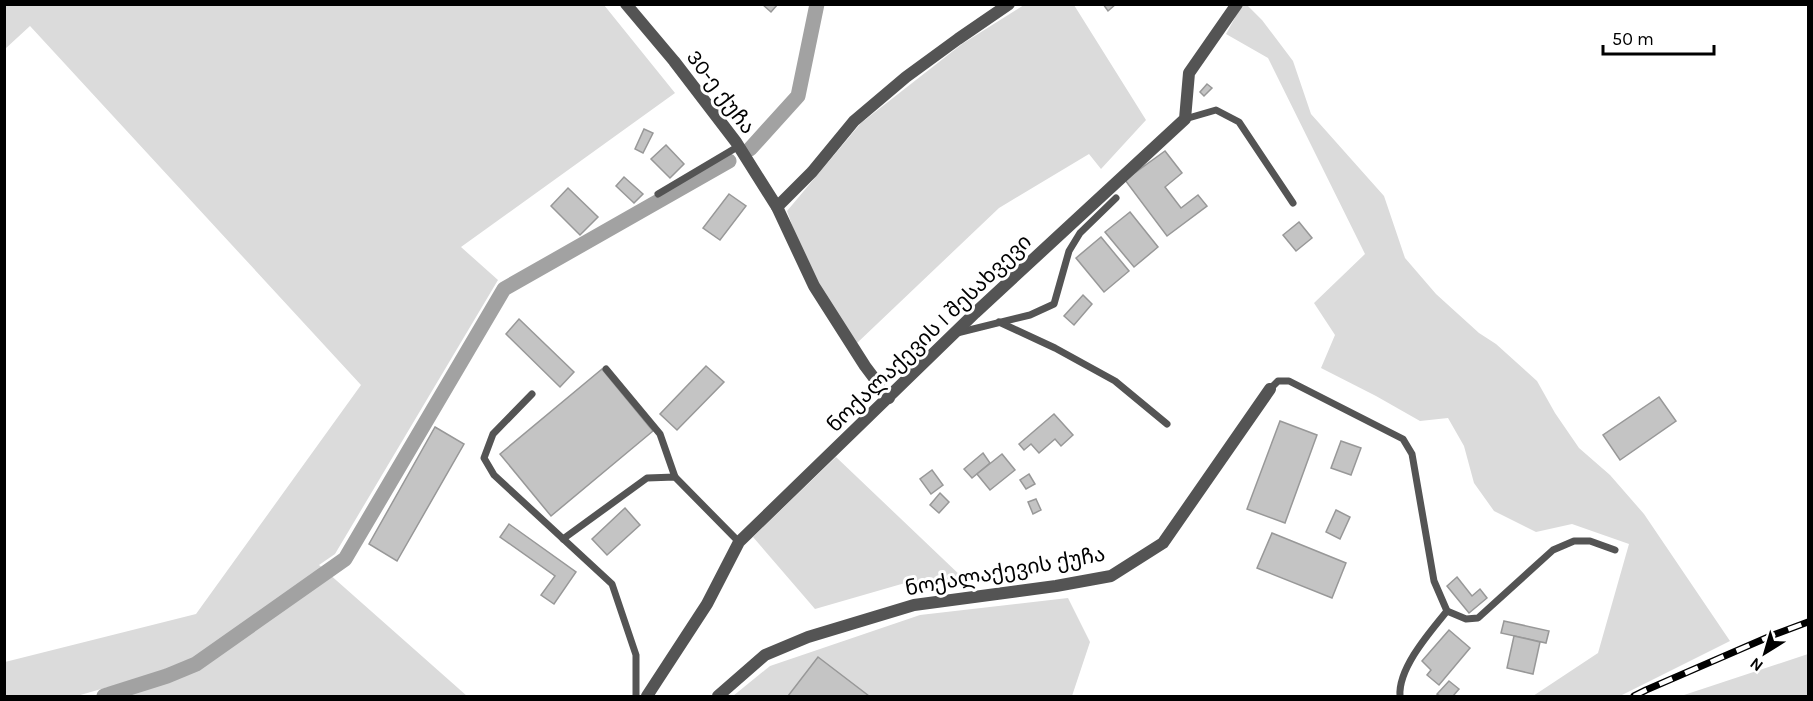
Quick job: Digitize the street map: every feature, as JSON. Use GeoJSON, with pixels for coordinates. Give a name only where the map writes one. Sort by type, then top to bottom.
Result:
{"type":"FeatureCollection","features":[{"type":"Feature","properties":{"kind":"street","name":"30-ე ქუჩა"},"geometry":{"type":"LineString","coordinates":[[626,4],[674,61],[739,147],[777,207],[814,286],[889,398]]}},
{"type":"Feature","properties":{"kind":"street"},"geometry":{"type":"LineString","coordinates":[[777,207],[812,172],[854,121],[906,77],[1009,4]]}},
{"type":"Feature","properties":{"kind":"street"},"geometry":{"type":"LineString","coordinates":[[1185,119],[1189,73],[1237,4]]}},
{"type":"Feature","properties":{"kind":"street","name":"ნოქალაქევის I შესახვევი"},"geometry":{"type":"LineString","coordinates":[[647,696],[707,604],[739,542],[975,313],[1185,119]]}},
{"type":"Feature","properties":{"kind":"street","name":"ნოქალაქევის ქუჩა"},"geometry":{"type":"LineString","coordinates":[[718,696],[765,655],[808,637],[914,605],[1056,586],[1111,576],[1163,543],[1270,389]]}},
{"type":"Feature","properties":{"kind":"lane"},"geometry":{"type":"LineString","coordinates":[[1185,119],[1216,110],[1239,122],[1293,203]]}},
{"type":"Feature","properties":{"kind":"lane"},"geometry":{"type":"LineString","coordinates":[[658,194],[739,147]]}},
{"type":"Feature","properties":{"kind":"lane"},"geometry":{"type":"LineString","coordinates":[[955,334],[1030,315],[1054,304],[1069,250],[1080,233],[1116,198]]}},
{"type":"Feature","properties":{"kind":"lane"},"geometry":{"type":"LineString","coordinates":[[999,322],[1055,348],[1114,381],[1167,424]]}},
{"type":"Feature","properties":{"kind":"lane"},"geometry":{"type":"LineString","coordinates":[[606,369],[660,434],[675,477],[739,542]]}},
{"type":"Feature","properties":{"kind":"lane"},"geometry":{"type":"LineString","coordinates":[[1270,389],[1278,381],[1289,381],[1403,439],[1412,454],[1434,581],[1447,611],[1466,619],[1478,618],[1553,550],[1574,541],[1590,541],[1615,550]]}},
{"type":"Feature","properties":{"kind":"lane"},"geometry":{"type":"LineString","coordinates":[[532,394],[493,434],[484,458],[495,475],[612,584],[636,655],[636,696]]}},
{"type":"Feature","properties":{"kind":"lane"},"geometry":{"type":"LineString","coordinates":[[563,539],[647,477],[675,477]]}},
{"type":"Feature","properties":{"kind":"lane"},"geometry":{"type":"LineString","coordinates":[[1400,696],[1400,688],[1413,656],[1447,611]]}},
{"type":"Feature","properties":{"kind":"shaded area"},"geometry":{"type":"Polygon","coordinates":[[[5,4],[604,5],[675,93],[461,247],[498,280],[335,554],[319,565],[467,696],[119,696],[108,687],[77,696],[5,696],[5,662],[196,614],[361,385],[30,26],[5,49],[5,4]]]}},
{"type":"Feature","properties":{"kind":"shaded area"},"geometry":{"type":"Polygon","coordinates":[[[1024,5],[1074,5],[1146,120],[1101,169],[1089,154],[999,208],[856,344],[812,281],[787,211],[861,123],[962,44],[1024,5]]]}},
{"type":"Feature","properties":{"kind":"shaded area"},"geometry":{"type":"Polygon","coordinates":[[[1242,5],[1247,5],[1262,20],[1293,61],[1311,114],[1384,196],[1405,258],[1436,294],[1537,381],[1579,448],[1610,475],[1644,514],[1730,641],[1620,696],[1533,696],[1598,653],[1629,544],[1572,524],[1536,532],[1494,511],[1474,483],[1464,446],[1448,418],[1420,421],[1321,368],[1335,335],[1314,303],[1365,254],[1268,58],[1226,34],[1242,5]]]}},
{"type":"Feature","properties":{"kind":"shaded area"},"geometry":{"type":"Polygon","coordinates":[[[836,457],[963,578],[905,583],[815,609],[753,537],[836,457]]]}},
{"type":"Feature","properties":{"kind":"shaded area"},"geometry":{"type":"Polygon","coordinates":[[[1068,598],[1090,642],[1072,696],[733,696],[770,666],[920,615],[1068,598]]]}},
{"type":"Feature","properties":{"kind":"shaded area"},"geometry":{"type":"Polygon","coordinates":[[[1808,654],[1808,696],[1681,696],[1808,654]]]}},
{"type":"Feature","properties":{"kind":"building"},"geometry":{"type":"Polygon","coordinates":[[[762,4],[778,4],[771,12],[762,4]]]}},
{"type":"Feature","properties":{"kind":"building"},"geometry":{"type":"Polygon","coordinates":[[[1103,4],[1116,4],[1108,11],[1103,4]]]}},
{"type":"Feature","properties":{"kind":"building"},"geometry":{"type":"Polygon","coordinates":[[[1207,84],[1212,88],[1204,96],[1200,92],[1207,84]]]}},
{"type":"Feature","properties":{"kind":"building"},"geometry":{"type":"Polygon","coordinates":[[[644,129],[653,133],[643,153],[635,149],[644,129]]]}},
{"type":"Feature","properties":{"kind":"building"},"geometry":{"type":"Polygon","coordinates":[[[666,145],[684,164],[670,178],[651,159],[666,145]]]}},
{"type":"Feature","properties":{"kind":"building"},"geometry":{"type":"Polygon","coordinates":[[[1165,151],[1182,173],[1165,187],[1181,208],[1198,195],[1207,206],[1167,236],[1125,180],[1165,151]]]}},
{"type":"Feature","properties":{"kind":"building"},"geometry":{"type":"Polygon","coordinates":[[[624,177],[643,194],[634,203],[616,186],[624,177]]]}},
{"type":"Feature","properties":{"kind":"building"},"geometry":{"type":"Polygon","coordinates":[[[568,188],[598,217],[580,235],[551,206],[568,188]]]}},
{"type":"Feature","properties":{"kind":"building"},"geometry":{"type":"Polygon","coordinates":[[[729,194],[746,206],[720,240],[703,228],[729,194]]]}},
{"type":"Feature","properties":{"kind":"building"},"geometry":{"type":"Polygon","coordinates":[[[1130,212],[1158,247],[1134,267],[1105,232],[1130,212]]]}},
{"type":"Feature","properties":{"kind":"building"},"geometry":{"type":"Polygon","coordinates":[[[1299,222],[1312,238],[1296,251],[1283,235],[1299,222]]]}},
{"type":"Feature","properties":{"kind":"building"},"geometry":{"type":"Polygon","coordinates":[[[1101,237],[1129,271],[1104,292],[1076,258],[1101,237]]]}},
{"type":"Feature","properties":{"kind":"building"},"geometry":{"type":"Polygon","coordinates":[[[1083,295],[1092,304],[1074,325],[1064,316],[1083,295]]]}},
{"type":"Feature","properties":{"kind":"building"},"geometry":{"type":"Polygon","coordinates":[[[519,319],[574,372],[560,387],[506,334],[519,319]]]}},
{"type":"Feature","properties":{"kind":"building"},"geometry":{"type":"Polygon","coordinates":[[[706,366],[724,382],[677,430],[660,414],[706,366]]]}},
{"type":"Feature","properties":{"kind":"building"},"geometry":{"type":"Polygon","coordinates":[[[602,369],[653,431],[551,516],[500,454],[602,369]]]}},
{"type":"Feature","properties":{"kind":"building"},"geometry":{"type":"Polygon","coordinates":[[[1659,397],[1676,421],[1620,460],[1603,435],[1659,397]]]}},
{"type":"Feature","properties":{"kind":"building"},"geometry":{"type":"Polygon","coordinates":[[[1054,414],[1073,435],[1061,446],[1055,439],[1039,453],[1031,444],[1024,450],[1019,444],[1054,414]]]}},
{"type":"Feature","properties":{"kind":"building"},"geometry":{"type":"Polygon","coordinates":[[[1280,421],[1317,435],[1285,523],[1247,509],[1280,421]]]}},
{"type":"Feature","properties":{"kind":"building"},"geometry":{"type":"Polygon","coordinates":[[[435,427],[464,444],[397,561],[369,544],[435,427]]]}},
{"type":"Feature","properties":{"kind":"building"},"geometry":{"type":"Polygon","coordinates":[[[1341,441],[1361,448],[1351,475],[1331,468],[1341,441]]]}},
{"type":"Feature","properties":{"kind":"building"},"geometry":{"type":"Polygon","coordinates":[[[983,453],[990,463],[972,478],[964,469],[983,453]]]}},
{"type":"Feature","properties":{"kind":"building"},"geometry":{"type":"Polygon","coordinates":[[[1002,454],[1015,470],[990,490],[977,474],[1002,454]]]}},
{"type":"Feature","properties":{"kind":"building"},"geometry":{"type":"Polygon","coordinates":[[[932,470],[943,485],[931,494],[920,479],[932,470]]]}},
{"type":"Feature","properties":{"kind":"building"},"geometry":{"type":"Polygon","coordinates":[[[1029,474],[1035,484],[1026,489],[1020,480],[1029,474]]]}},
{"type":"Feature","properties":{"kind":"building"},"geometry":{"type":"Polygon","coordinates":[[[940,493],[949,502],[939,513],[930,505],[940,493]]]}},
{"type":"Feature","properties":{"kind":"building"},"geometry":{"type":"Polygon","coordinates":[[[1036,499],[1041,510],[1033,514],[1028,502],[1036,499]]]}},
{"type":"Feature","properties":{"kind":"building"},"geometry":{"type":"Polygon","coordinates":[[[625,508],[640,525],[607,555],[592,539],[625,508]]]}},
{"type":"Feature","properties":{"kind":"building"},"geometry":{"type":"Polygon","coordinates":[[[1336,510],[1350,517],[1340,539],[1326,532],[1336,510]]]}},
{"type":"Feature","properties":{"kind":"building"},"geometry":{"type":"Polygon","coordinates":[[[509,524],[576,572],[554,604],[541,595],[555,576],[500,537],[509,524]]]}},
{"type":"Feature","properties":{"kind":"building"},"geometry":{"type":"Polygon","coordinates":[[[1272,533],[1346,563],[1332,598],[1257,568],[1272,533]]]}},
{"type":"Feature","properties":{"kind":"building"},"geometry":{"type":"Polygon","coordinates":[[[1457,577],[1472,596],[1480,589],[1487,598],[1469,613],[1447,586],[1457,577]]]}},
{"type":"Feature","properties":{"kind":"building"},"geometry":{"type":"Polygon","coordinates":[[[1504,621],[1549,631],[1546,643],[1501,633],[1504,621]]]}},
{"type":"Feature","properties":{"kind":"building"},"geometry":{"type":"Polygon","coordinates":[[[1449,630],[1470,648],[1439,685],[1427,675],[1431,670],[1422,661],[1449,630]]]}},
{"type":"Feature","properties":{"kind":"building"},"geometry":{"type":"Polygon","coordinates":[[[1514,636],[1540,642],[1533,674],[1507,668],[1514,636]]]}},
{"type":"Feature","properties":{"kind":"building"},"geometry":{"type":"Polygon","coordinates":[[[818,657],[869,696],[788,696],[818,657]]]}},
{"type":"Feature","properties":{"kind":"building"},"geometry":{"type":"Polygon","coordinates":[[[1449,681],[1459,689],[1453,696],[1437,694],[1449,681]]]}},
{"type":"Feature","properties":{"kind":"waterway"},"geometry":{"type":"LineString","coordinates":[[750,149],[798,96],[817,4]]}},
{"type":"Feature","properties":{"kind":"waterway"},"geometry":{"type":"LineString","coordinates":[[104,696],[167,676],[196,664],[345,559],[504,289],[729,161]]}},
{"type":"Feature","properties":{"kind":"railway"},"geometry":{"type":"LineString","coordinates":[[1634,696],[1808,622]]}}]}
